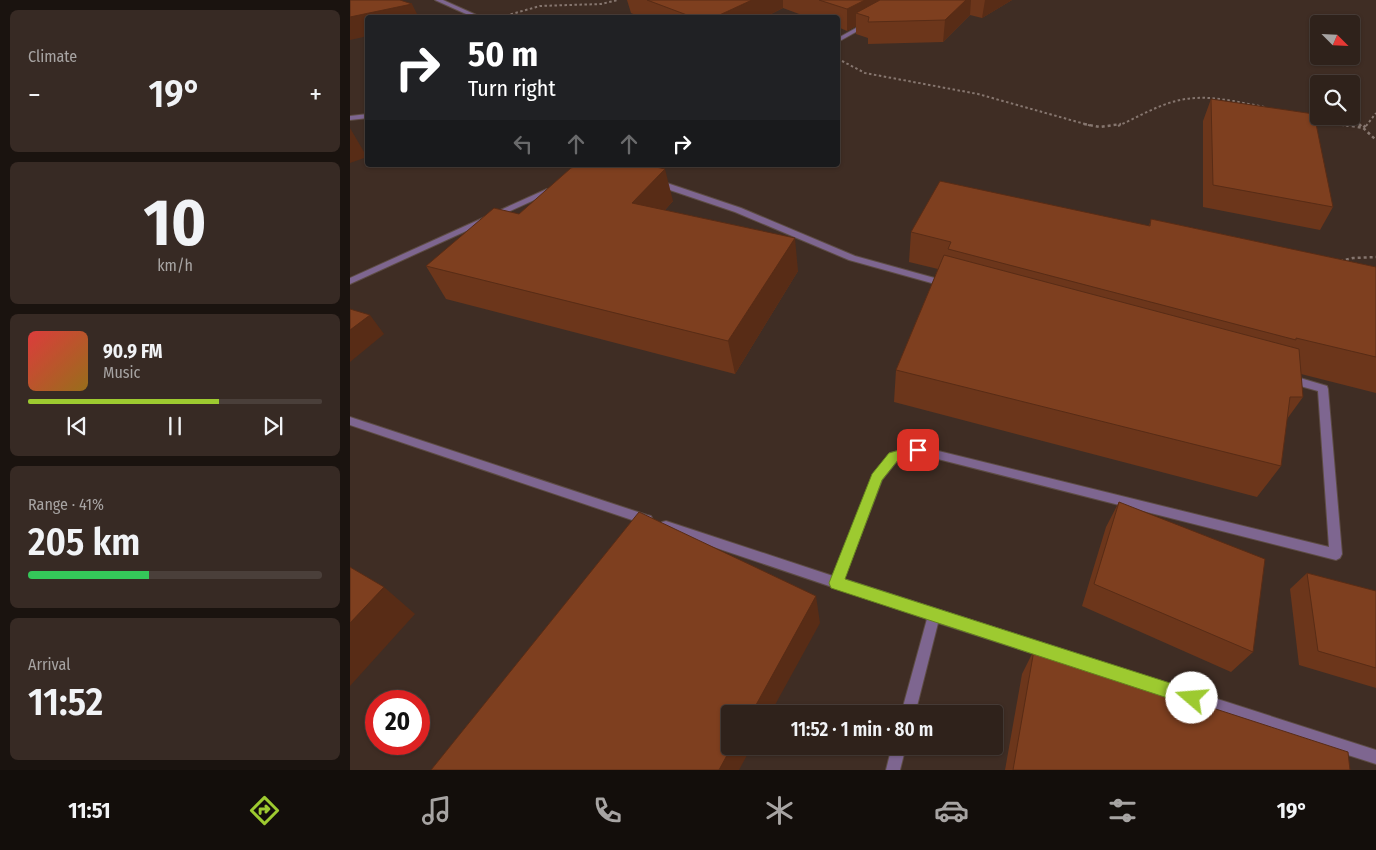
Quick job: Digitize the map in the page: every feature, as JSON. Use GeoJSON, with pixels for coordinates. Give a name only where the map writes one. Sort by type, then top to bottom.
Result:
{"type":"FeatureCollection","features":[{"type":"Feature","properties":{"kind":"lane"},"geometry":{"type":"LineString","coordinates":[[438,0],[474,15]]}},
{"type":"Feature","properties":{"kind":"lane"},"geometry":{"type":"LineString","coordinates":[[840,39],[871,22]]}},
{"type":"Feature","properties":{"kind":"lane"},"geometry":{"type":"LineString","coordinates":[[350,118],[365,116]]}},
{"type":"Feature","properties":{"kind":"lane"},"geometry":{"type":"LineString","coordinates":[[650,180],[738,210],[852,258],[958,288]]}},
{"type":"Feature","properties":{"kind":"lane"},"geometry":{"type":"LineString","coordinates":[[350,281],[560,186]]}},
{"type":"Feature","properties":{"kind":"lane"},"geometry":{"type":"LineString","coordinates":[[836,583],[877,478],[894,456],[918,450],[1336,554],[1323,389],[1285,378]]}},
{"type":"Feature","properties":{"kind":"lane"},"geometry":{"type":"LineString","coordinates":[[350,421],[836,583],[1376,757]]}},
{"type":"Feature","properties":{"kind":"lane"},"geometry":{"type":"LineString","coordinates":[[910,705],[934,615]]}},
{"type":"Feature","properties":{"kind":"lane"},"geometry":{"type":"LineString","coordinates":[[893,770],[897,755]]}},
{"type":"Feature","properties":{"kind":"path"},"geometry":{"type":"LineString","coordinates":[[509,15],[540,6],[601,4],[618,0]]}},
{"type":"Feature","properties":{"kind":"path"},"geometry":{"type":"LineString","coordinates":[[840,60],[865,73],[978,94],[1100,128],[1118,126],[1175,101],[1193,98],[1222,99],[1266,108]]}},
{"type":"Feature","properties":{"kind":"path"},"geometry":{"type":"LineString","coordinates":[[1363,128],[1372,120],[1376,113]]}},
{"type":"Feature","properties":{"kind":"path"},"geometry":{"type":"LineString","coordinates":[[1344,125],[1363,128]]}},
{"type":"Feature","properties":{"kind":"path"},"geometry":{"type":"LineString","coordinates":[[1360,125],[1376,140]]}},
{"type":"Feature","properties":{"kind":"path"},"geometry":{"type":"LineString","coordinates":[[1336,262],[1353,258],[1376,257]]}},
{"type":"Feature","properties":{"kind":"building"},"geometry":{"type":"Polygon","coordinates":[[[350,0],[400,0],[412,4],[350,17],[350,0]]]}},
{"type":"Feature","properties":{"kind":"building"},"geometry":{"type":"Polygon","coordinates":[[[647,0],[752,0],[720,15],[687,15],[647,0]]]}},
{"type":"Feature","properties":{"kind":"building"},"geometry":{"type":"Polygon","coordinates":[[[819,0],[865,0],[847,9],[819,0]]]}},
{"type":"Feature","properties":{"kind":"building"},"geometry":{"type":"Polygon","coordinates":[[[880,0],[966,0],[945,20],[868,22],[869,17],[856,13],[880,0]]]}},
{"type":"Feature","properties":{"kind":"building"},"geometry":{"type":"Polygon","coordinates":[[[1211,99],[1310,113],[1310,125],[1316,125],[1333,207],[1213,185],[1211,99]]]}},
{"type":"Feature","properties":{"kind":"building"},"geometry":{"type":"Polygon","coordinates":[[[656,167],[665,169],[632,203],[795,238],[728,341],[426,266],[494,208],[519,214],[571,168],[656,167]]]}},
{"type":"Feature","properties":{"kind":"building"},"geometry":{"type":"Polygon","coordinates":[[[940,181],[1150,226],[1151,219],[1376,267],[1376,357],[1296,338],[1296,340],[948,249],[951,242],[911,232],[940,181]]]}},
{"type":"Feature","properties":{"kind":"building"},"geometry":{"type":"Polygon","coordinates":[[[944,255],[1299,349],[1303,397],[1290,397],[1281,466],[896,370],[944,255]]]}},
{"type":"Feature","properties":{"kind":"building"},"geometry":{"type":"Polygon","coordinates":[[[350,309],[370,315],[350,330],[350,309]]]}},
{"type":"Feature","properties":{"kind":"building"},"geometry":{"type":"Polygon","coordinates":[[[1119,502],[1265,559],[1253,652],[1094,584],[1119,502]]]}},
{"type":"Feature","properties":{"kind":"building"},"geometry":{"type":"Polygon","coordinates":[[[639,512],[816,596],[756,705],[721,705],[721,755],[727,755],[719,770],[431,770],[639,512]]]}},
{"type":"Feature","properties":{"kind":"building"},"geometry":{"type":"Polygon","coordinates":[[[350,567],[384,587],[350,623],[350,567]]]}},
{"type":"Feature","properties":{"kind":"building"},"geometry":{"type":"Polygon","coordinates":[[[1307,573],[1376,591],[1376,668],[1318,651],[1307,573]]]}},
{"type":"Feature","properties":{"kind":"building"},"geometry":{"type":"Polygon","coordinates":[[[1034,650],[1348,752],[1350,770],[1013,770],[1034,650]]]}},
{"type":"Feature","properties":{"kind":"route"},"geometry":{"type":"LineString","coordinates":[[918,450],[894,456],[877,478],[836,583],[1192,698]]}}]}
